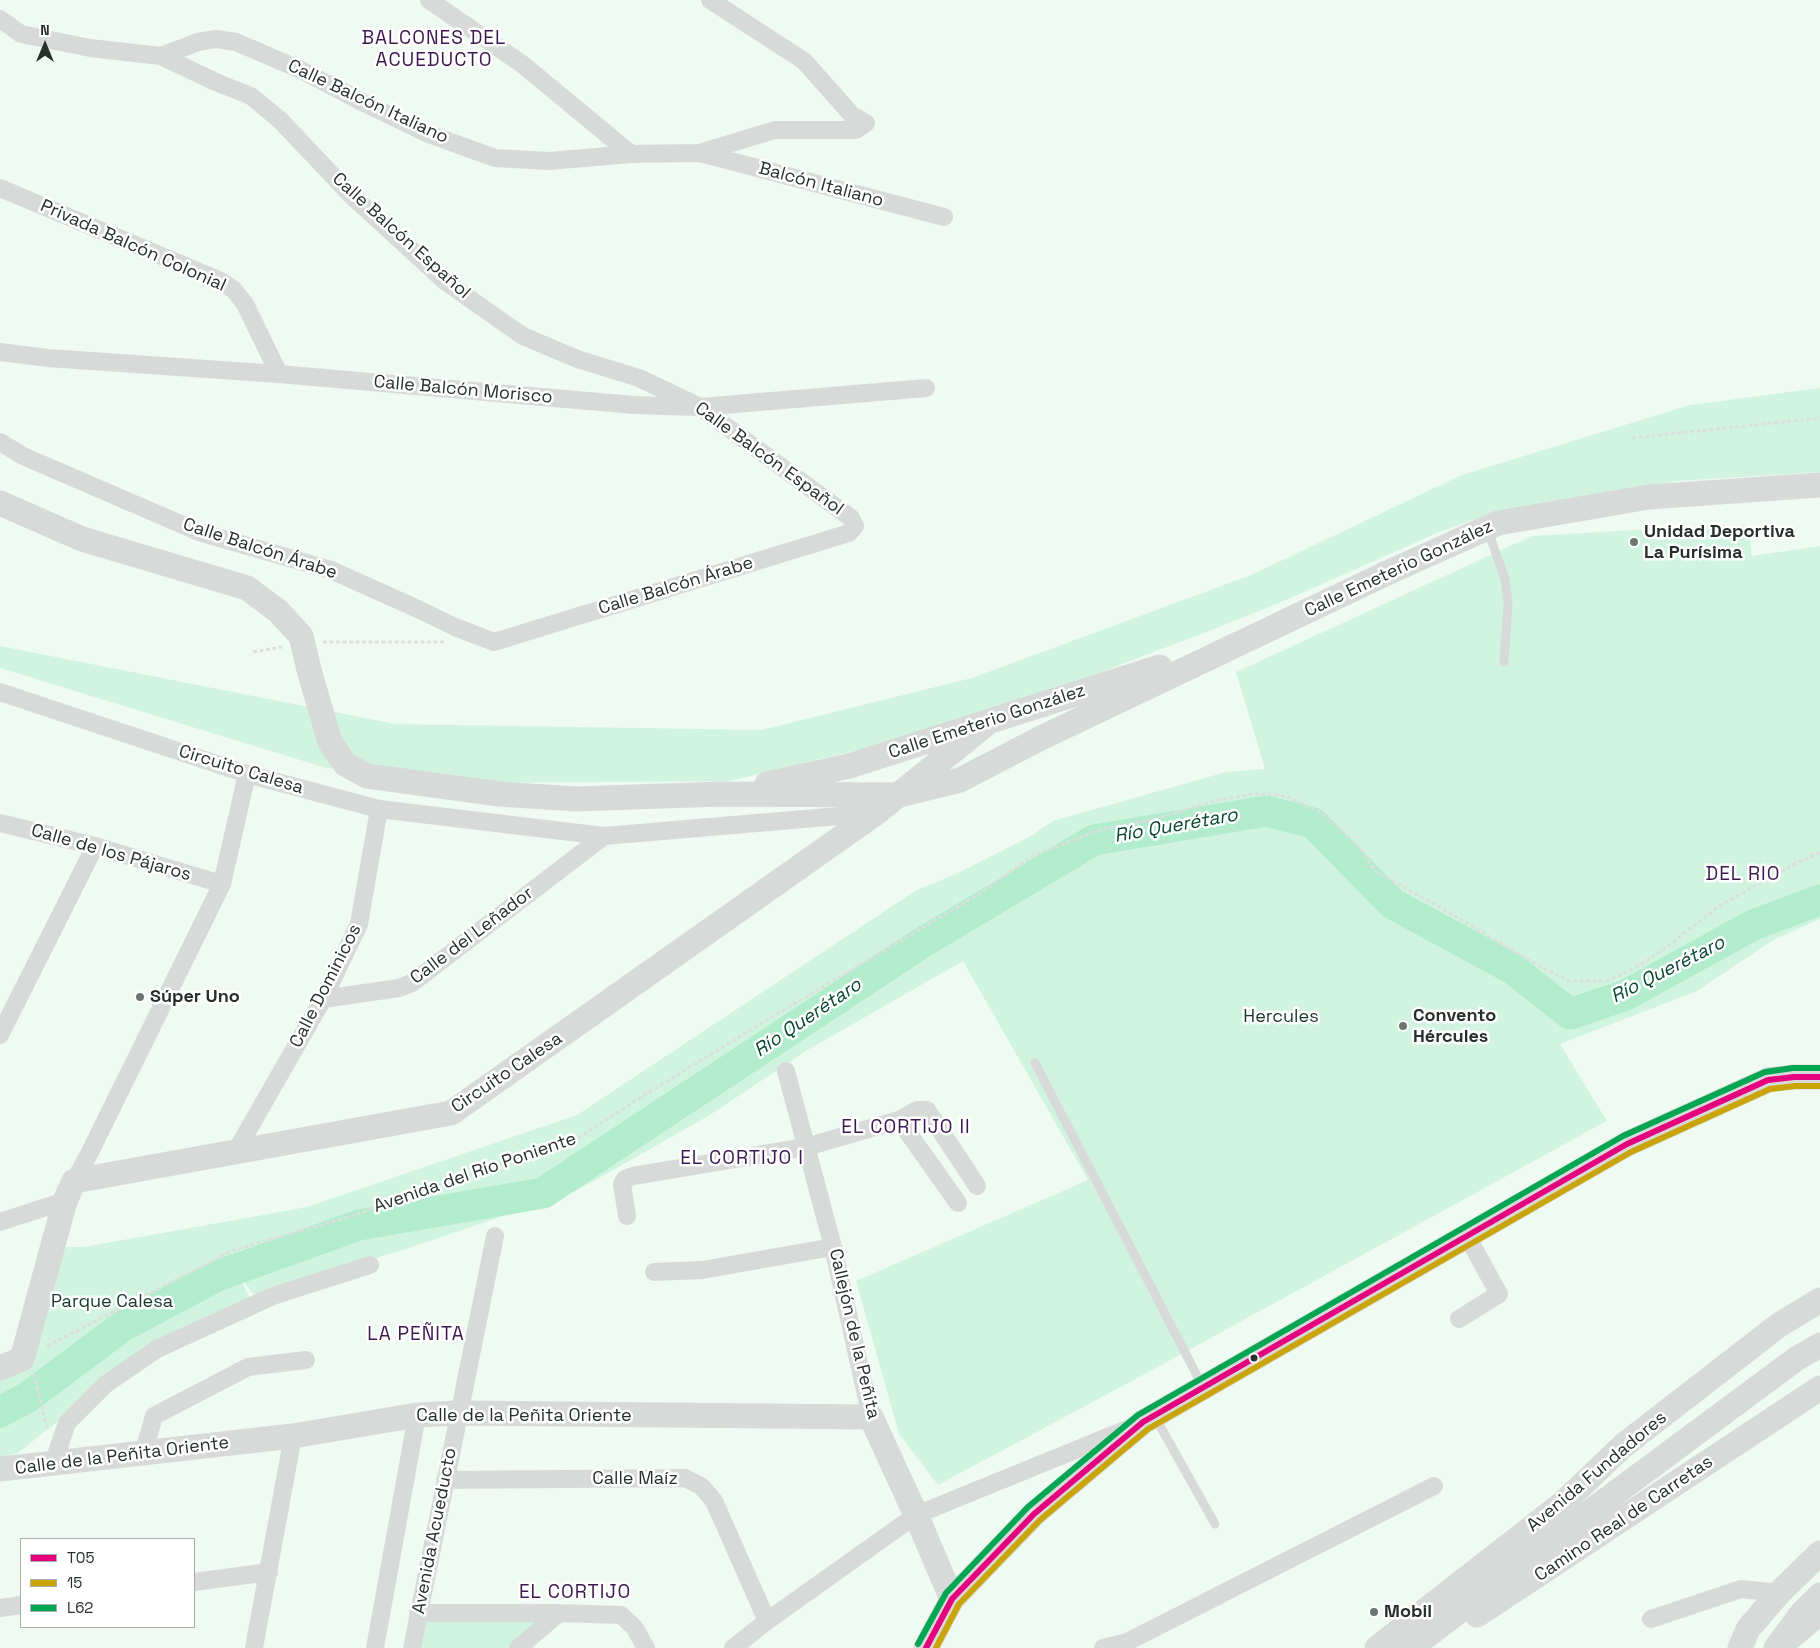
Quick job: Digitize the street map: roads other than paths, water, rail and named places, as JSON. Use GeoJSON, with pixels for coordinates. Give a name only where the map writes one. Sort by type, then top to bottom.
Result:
{"type":"FeatureCollection","features":[{"type":"Feature","properties":{"kind":"street"},"geometry":{"type":"LineString","coordinates":[[429,0],[522,64],[631,154]]}},
{"type":"Feature","properties":{"kind":"street"},"geometry":{"type":"LineString","coordinates":[[699,153],[775,130],[856,130],[866,123],[852,115],[804,61],[710,0]]}},
{"type":"Feature","properties":{"kind":"street"},"geometry":{"type":"LineString","coordinates":[[0,19],[20,34],[90,48],[161,56]]}},
{"type":"Feature","properties":{"kind":"street","name":"Calle Balcón Italiano"},"geometry":{"type":"LineString","coordinates":[[161,56],[198,42],[216,39],[236,42],[301,70],[426,133],[495,158],[549,161],[631,154],[699,153]]}},
{"type":"Feature","properties":{"kind":"street","name":"Calle Balcón Español"},"geometry":{"type":"LineString","coordinates":[[161,56],[218,83],[252,96],[280,120],[351,194],[446,282],[523,336],[577,359],[639,378],[700,407],[850,518],[854,526]]}},
{"type":"Feature","properties":{"kind":"street","name":"Balcón Italiano"},"geometry":{"type":"LineString","coordinates":[[699,153],[944,217]]}},
{"type":"Feature","properties":{"kind":"street","name":"Privada Balcón Colonial"},"geometry":{"type":"LineString","coordinates":[[0,188],[221,281],[234,290],[245,304],[279,374]]}},
{"type":"Feature","properties":{"kind":"street","name":"Calle Balcón Morisco"},"geometry":{"type":"LineString","coordinates":[[0,352],[117,364],[279,374],[634,405],[700,407],[926,388]]}},
{"type":"Feature","properties":{"kind":"street","name":"Calle Balcón Árabe"},"geometry":{"type":"LineString","coordinates":[[0,442],[23,456],[199,532],[331,570],[455,627],[494,642],[850,533],[854,526]]}},
{"type":"Feature","properties":{"kind":"street","name":"Calle Emeterio González"},"geometry":{"type":"LineString","coordinates":[[0,503],[82,539],[247,588],[278,611],[301,636],[330,742],[346,764],[367,776],[499,794],[576,799],[721,794],[899,795],[960,780],[1041,738],[1498,523],[1649,497],[1820,485]]}},
{"type":"Feature","properties":{"kind":"street","name":"Calle Emeterio González"},"geometry":{"type":"LineString","coordinates":[[721,794],[850,766],[1251,638]]}},
{"type":"Feature","properties":{"kind":"street","name":"Circuito Calesa"},"geometry":{"type":"LineString","coordinates":[[0,692],[247,774],[379,809],[604,836],[876,813]]}},
{"type":"Feature","properties":{"kind":"street"},"geometry":{"type":"LineString","coordinates":[[1031,708],[1044,722],[1041,738]]}},
{"type":"Feature","properties":{"kind":"street","name":"Circuito Calesa"},"geometry":{"type":"LineString","coordinates":[[0,1222],[70,1191],[236,1151],[450,1113],[876,813],[990,721]]}},
{"type":"Feature","properties":{"kind":"street"},"geometry":{"type":"LineString","coordinates":[[18,1365],[70,1191],[222,884],[247,774]]}},
{"type":"Feature","properties":{"kind":"street","name":"Calle Dominicos"},"geometry":{"type":"LineString","coordinates":[[236,1151],[323,998],[359,924],[379,809]]}},
{"type":"Feature","properties":{"kind":"street","name":"Calle de los Pájaros"},"geometry":{"type":"LineString","coordinates":[[0,823],[95,846],[222,884]]}},
{"type":"Feature","properties":{"kind":"street","name":"Calle del Leñador"},"geometry":{"type":"LineString","coordinates":[[323,998],[400,988],[412,983],[604,836]]}},
{"type":"Feature","properties":{"kind":"street"},"geometry":{"type":"LineString","coordinates":[[0,1035],[95,846]]}},
{"type":"Feature","properties":{"kind":"street","name":"Callejón de la Peñita"},"geometry":{"type":"LineString","coordinates":[[786,1071],[834,1247],[871,1416],[952,1599]]}},
{"type":"Feature","properties":{"kind":"street"},"geometry":{"type":"LineString","coordinates":[[733,1648],[916,1515],[1156,1415],[1627,1144],[1768,1080],[1820,1077]]}},
{"type":"Feature","properties":{"kind":"street"},"geometry":{"type":"LineString","coordinates":[[627,1216],[622,1184],[625,1179],[633,1176],[806,1147],[899,1120],[917,1110],[927,1110],[978,1186]]}},
{"type":"Feature","properties":{"kind":"street"},"geometry":{"type":"LineString","coordinates":[[899,1120],[958,1203]]}},
{"type":"Feature","properties":{"kind":"street","name":"Avenida Acueducto"},"geometry":{"type":"LineString","coordinates":[[412,1648],[495,1236]]}},
{"type":"Feature","properties":{"kind":"street"},"geometry":{"type":"LineString","coordinates":[[1459,1319],[1498,1294],[1467,1236]]}},
{"type":"Feature","properties":{"kind":"street"},"geometry":{"type":"LineString","coordinates":[[654,1272],[702,1270],[834,1247]]}},
{"type":"Feature","properties":{"kind":"street"},"geometry":{"type":"LineString","coordinates":[[53,1464],[67,1422],[106,1384],[157,1349],[273,1296],[370,1265]]}},
{"type":"Feature","properties":{"kind":"street","name":"Avenida Fundadores"},"geometry":{"type":"LineString","coordinates":[[1377,1648],[1563,1503],[1624,1445],[1779,1326],[1820,1300]]}},
{"type":"Feature","properties":{"kind":"street"},"geometry":{"type":"LineString","coordinates":[[1563,1503],[1632,1458],[1765,1357],[1820,1319]]}},
{"type":"Feature","properties":{"kind":"street","name":"Avenida Fundadores"},"geometry":{"type":"LineString","coordinates":[[1411,1648],[1532,1555],[1796,1359],[1820,1345]]}},
{"type":"Feature","properties":{"kind":"street"},"geometry":{"type":"LineString","coordinates":[[143,1454],[154,1416],[248,1367],[306,1360]]}},
{"type":"Feature","properties":{"kind":"street","name":"Camino Real de Carretas"},"geometry":{"type":"LineString","coordinates":[[1427,1648],[1563,1560],[1820,1388]]}},
{"type":"Feature","properties":{"kind":"street","name":"Avenida Acueducto"},"geometry":{"type":"LineString","coordinates":[[375,1648],[417,1415]]}},
{"type":"Feature","properties":{"kind":"street","name":"Calle de la Peñita Oriente"},"geometry":{"type":"LineString","coordinates":[[0,1469],[293,1436],[417,1415],[871,1416]]}},
{"type":"Feature","properties":{"kind":"street"},"geometry":{"type":"LineString","coordinates":[[926,1648],[952,1599],[1034,1514],[1156,1415]]}},
{"type":"Feature","properties":{"kind":"street"},"geometry":{"type":"LineString","coordinates":[[254,1648],[293,1436]]}},
{"type":"Feature","properties":{"kind":"street","name":"Calle Maíz"},"geometry":{"type":"LineString","coordinates":[[445,1480],[685,1478],[701,1486],[714,1501],[768,1621]]}},
{"type":"Feature","properties":{"kind":"street"},"geometry":{"type":"LineString","coordinates":[[1103,1648],[1128,1645],[1434,1486]]}},
{"type":"Feature","properties":{"kind":"street"},"geometry":{"type":"LineString","coordinates":[[1740,1648],[1748,1629],[1779,1593],[1820,1552]]}},
{"type":"Feature","properties":{"kind":"street"},"geometry":{"type":"LineString","coordinates":[[195,1582],[268,1572]]}},
{"type":"Feature","properties":{"kind":"street"},"geometry":{"type":"LineString","coordinates":[[1651,1620],[1741,1589],[1779,1593]]}},
{"type":"Feature","properties":{"kind":"street"},"geometry":{"type":"LineString","coordinates":[[1776,1648],[1802,1613],[1820,1595]]}},
{"type":"Feature","properties":{"kind":"street"},"geometry":{"type":"LineString","coordinates":[[0,1608],[20,1605]]}},
{"type":"Feature","properties":{"kind":"street"},"geometry":{"type":"LineString","coordinates":[[418,1613],[621,1615],[634,1627],[646,1648]]}},
{"type":"Feature","properties":{"kind":"street"},"geometry":{"type":"LineString","coordinates":[[518,1648],[559,1613]]}},
{"type":"Feature","properties":{"kind":"street"},"geometry":{"type":"LineString","coordinates":[[1784,1648],[1820,1617]]}},
{"type":"Feature","properties":{"kind":"lane"},"geometry":{"type":"LineString","coordinates":[[1486,528],[1505,579],[1508,604],[1504,662]]}},
{"type":"Feature","properties":{"kind":"lane"},"geometry":{"type":"LineString","coordinates":[[1035,1063],[1203,1388]]}},
{"type":"Feature","properties":{"kind":"lane"},"geometry":{"type":"LineString","coordinates":[[1156,1415],[1215,1524]]}},
{"type":"Feature","properties":{"kind":"waterway","name":"Río Querétaro"},"geometry":{"type":"LineString","coordinates":[[0,1412],[28,1397],[123,1326],[217,1276],[359,1225],[543,1193],[920,944],[1094,840],[1266,811],[1313,823],[1393,904],[1513,969],[1570,1014],[1626,995],[1753,925],[1820,900]]}},
{"type":"Feature","properties":{"kind":"place","name":"Unidad Deportiva La Purísima"},"geometry":{"type":"Point","coordinates":[1634,542]}},
{"type":"Feature","properties":{"kind":"place","name":"Súper Uno"},"geometry":{"type":"Point","coordinates":[140,997]}},
{"type":"Feature","properties":{"kind":"place","name":"Convento Hércules"},"geometry":{"type":"Point","coordinates":[1403,1026]}},
{"type":"Feature","properties":{"kind":"place","name":"Mobil"},"geometry":{"type":"Point","coordinates":[1374,1612]}},
{"type":"Feature","properties":{"kind":"district","name":"BALCONES DEL ACUEDUCTO"},"geometry":{"type":"Point","coordinates":[434,50]}},
{"type":"Feature","properties":{"kind":"district","name":"DEL RIO"},"geometry":{"type":"Point","coordinates":[1743,875]}},
{"type":"Feature","properties":{"kind":"district","name":"EL CORTIJO II"},"geometry":{"type":"Point","coordinates":[906,1128]}},
{"type":"Feature","properties":{"kind":"district","name":"EL CORTIJO I"},"geometry":{"type":"Point","coordinates":[742,1159]}},
{"type":"Feature","properties":{"kind":"district","name":"LA PEÑITA"},"geometry":{"type":"Point","coordinates":[416,1335]}},
{"type":"Feature","properties":{"kind":"district","name":"EL CORTIJO"},"geometry":{"type":"Point","coordinates":[575,1593]}},
{"type":"Feature","properties":{"kind":"park label","name":"Hercules"},"geometry":{"type":"Point","coordinates":[1281,1017]}},
{"type":"Feature","properties":{"kind":"park label","name":"Parque Calesa"},"geometry":{"type":"Point","coordinates":[112,1302]}}]}
